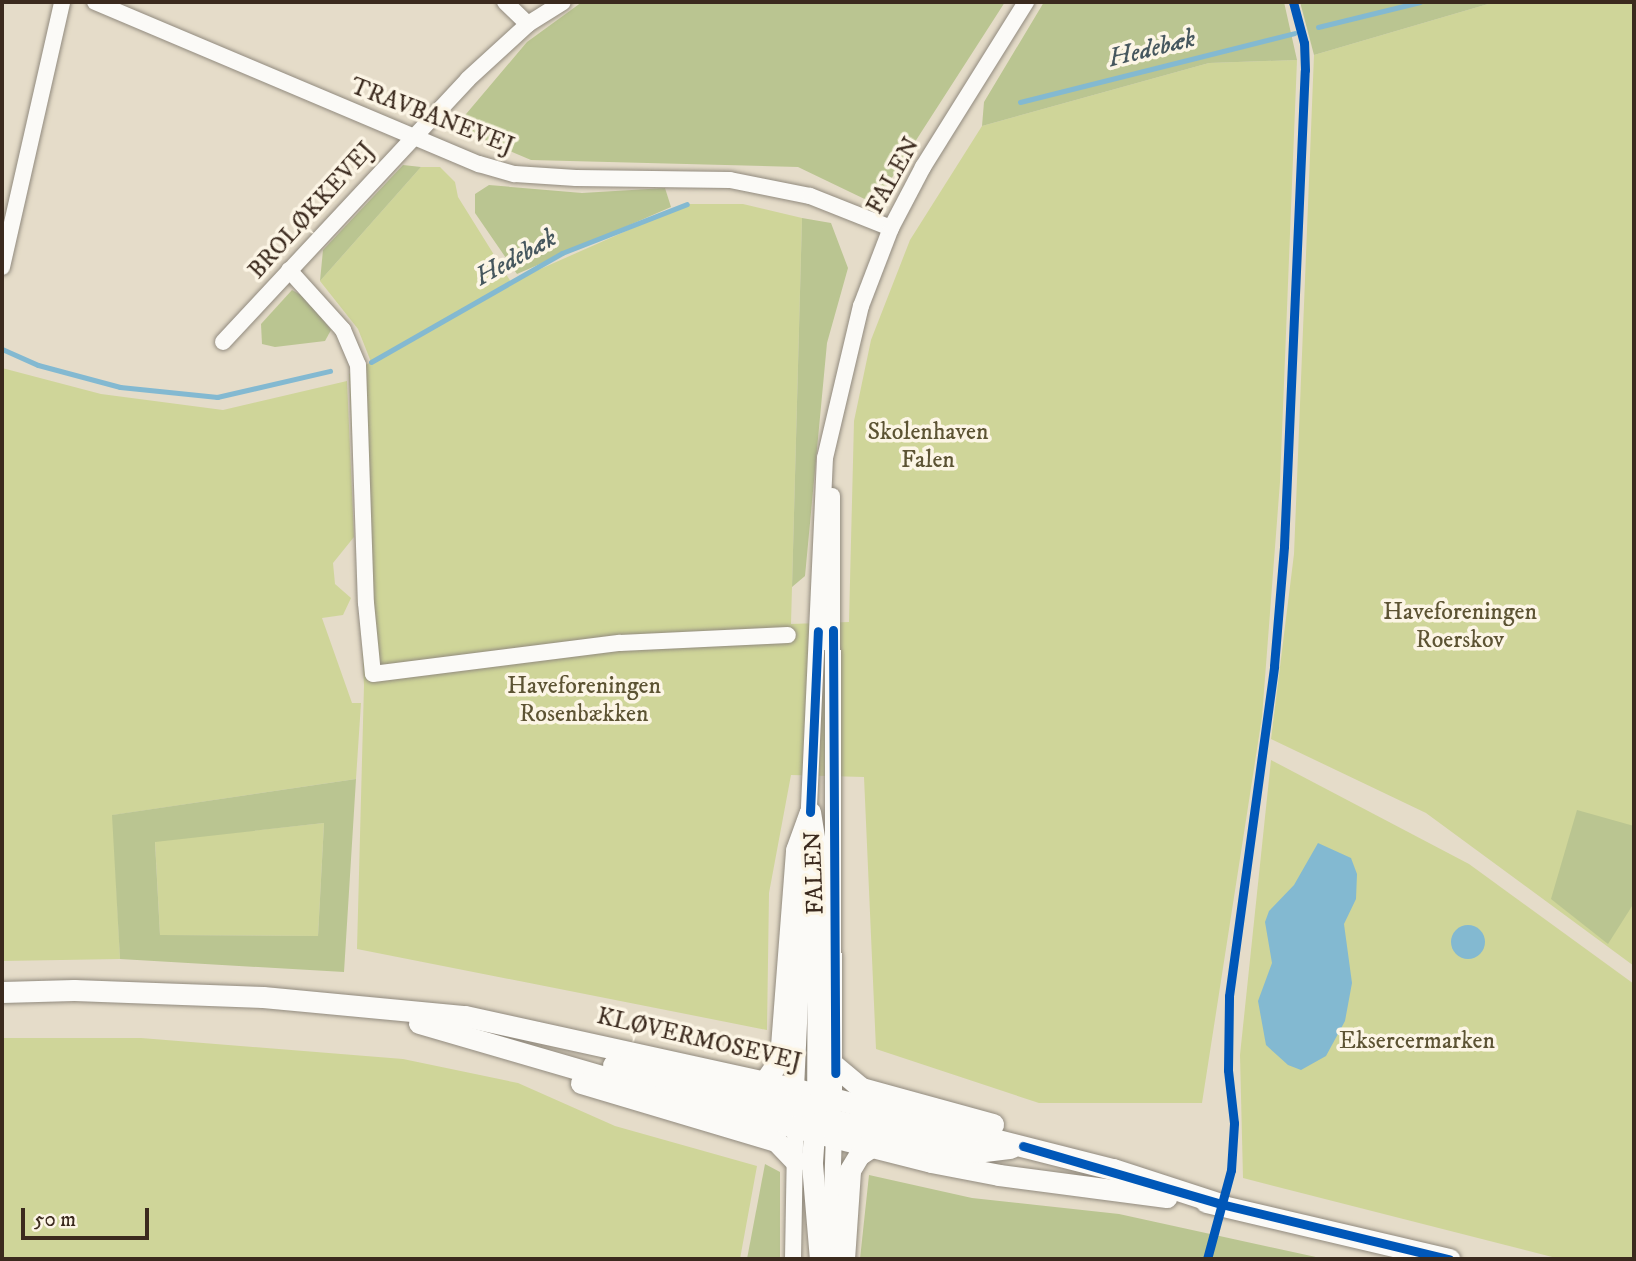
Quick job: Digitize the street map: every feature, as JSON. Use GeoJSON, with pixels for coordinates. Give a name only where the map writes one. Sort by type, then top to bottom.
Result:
{"type":"FeatureCollection","features":[{"type":"Feature","properties":{"kind":"main road"},"geometry":{"type":"LineString","coordinates":[[764,1082],[780,1059],[796,850],[810,812]]}},
{"type":"Feature","properties":{"kind":"main road"},"geometry":{"type":"LineString","coordinates":[[810,812],[818,862],[812,1164],[820,1259]]}},
{"type":"Feature","properties":{"kind":"main road","name":"KLØVERMOSEVEJ"},"geometry":{"type":"LineString","coordinates":[[2,992],[75,990],[263,997],[465,1016],[764,1082],[871,1147],[999,1175],[1221,1204]]}},
{"type":"Feature","properties":{"kind":"main road","name":"KLØVERMOSEVEJ"},"geometry":{"type":"LineString","coordinates":[[363,1008],[531,1053],[814,1114],[1023,1146],[1221,1204],[1449,1259]]}},
{"type":"Feature","properties":{"kind":"main road"},"geometry":{"type":"LineString","coordinates":[[531,1053],[578,1082],[776,1142],[795,1161]]}},
{"type":"Feature","properties":{"kind":"main road"},"geometry":{"type":"LineString","coordinates":[[835,1066],[854,1085],[992,1124],[1023,1146]]}},
{"type":"Feature","properties":{"kind":"main road"},"geometry":{"type":"LineString","coordinates":[[844,1259],[850,1170],[859,1155],[871,1147]]}},
{"type":"Feature","properties":{"kind":"street"},"geometry":{"type":"LineString","coordinates":[[2,267],[62,2]]}},
{"type":"Feature","properties":{"kind":"street","name":"TRAVBANEVEJ"},"geometry":{"type":"LineString","coordinates":[[95,2],[411,136],[515,174],[730,180],[810,196],[891,228]]}},
{"type":"Feature","properties":{"kind":"street"},"geometry":{"type":"LineString","coordinates":[[505,2],[528,24]]}},
{"type":"Feature","properties":{"kind":"street","name":"BROLØKKEVEJ"},"geometry":{"type":"LineString","coordinates":[[223,342],[411,136],[528,24],[562,2]]}},
{"type":"Feature","properties":{"kind":"street","name":"FALEN"},"geometry":{"type":"LineString","coordinates":[[810,812],[820,526],[825,458],[861,306],[891,228],[923,167],[1026,2]]}},
{"type":"Feature","properties":{"kind":"street"},"geometry":{"type":"LineString","coordinates":[[289,270],[343,330],[358,365],[373,674],[620,643],[788,635]]}},
{"type":"Feature","properties":{"kind":"street","name":"FALEN"},"geometry":{"type":"LineString","coordinates":[[793,1259],[795,1161],[835,1066],[831,527],[842,389]]}},
{"type":"Feature","properties":{"kind":"street","name":"FALEN"},"geometry":{"type":"LineString","coordinates":[[814,1114],[830,1259]]}},
{"type":"Feature","properties":{"kind":"green space"},"geometry":{"type":"Polygon","coordinates":[[[582,2],[1005,2],[875,204],[798,167],[531,160],[463,131],[461,120],[527,42],[582,2]]]}},
{"type":"Feature","properties":{"kind":"green space"},"geometry":{"type":"Polygon","coordinates":[[[1044,2],[1284,2],[1297,60],[1209,63],[982,126],[984,102],[1044,2]]]}},
{"type":"Feature","properties":{"kind":"green space"},"geometry":{"type":"Polygon","coordinates":[[[1300,2],[1495,2],[1314,55],[1300,2]]]}},
{"type":"Feature","properties":{"kind":"green space","name":"Haveforeningen Roerskov"},"geometry":{"type":"Polygon","coordinates":[[[1495,2],[1634,2],[1634,966],[1426,813],[1271,739],[1294,554],[1314,55],[1495,2]]]}},
{"type":"Feature","properties":{"kind":"green space","name":"Haveforeningen Rosenbækken"},"geometry":{"type":"Polygon","coordinates":[[[1297,60],[1280,482],[1262,717],[1202,1103],[1039,1103],[876,1049],[864,777],[791,775],[769,893],[767,1030],[357,949],[364,685],[349,374],[371,362],[358,329],[320,281],[421,167],[440,167],[455,182],[458,197],[511,282],[687,204],[743,204],[802,218],[791,624],[849,622],[854,421],[871,340],[910,240],[982,126],[1209,63],[1297,60]]]}},
{"type":"Feature","properties":{"kind":"green space"},"geometry":{"type":"Polygon","coordinates":[[[403,165],[421,167],[320,281],[323,250],[403,165]]]}},
{"type":"Feature","properties":{"kind":"green space"},"geometry":{"type":"Polygon","coordinates":[[[489,185],[582,193],[665,188],[671,207],[517,274],[475,213],[475,194],[489,185]]]}},
{"type":"Feature","properties":{"kind":"green space"},"geometry":{"type":"Polygon","coordinates":[[[802,218],[831,223],[848,268],[827,343],[805,576],[792,587],[802,218]]]}},
{"type":"Feature","properties":{"kind":"green space"},"geometry":{"type":"Polygon","coordinates":[[[292,290],[306,298],[331,330],[325,341],[275,347],[262,344],[261,324],[292,290]]]}},
{"type":"Feature","properties":{"kind":"green space"},"geometry":{"type":"Polygon","coordinates":[[[2,368],[101,394],[223,410],[347,381],[354,537],[333,563],[335,584],[351,598],[343,615],[322,618],[352,703],[361,703],[356,779],[113,815],[120,959],[2,961],[2,368]]]}},
{"type":"Feature","properties":{"kind":"green space","name":"Eksercermarken"},"geometry":{"type":"Polygon","coordinates":[[[1271,760],[1469,864],[1634,984],[1634,1259],[1560,1259],[1243,1178],[1240,1055],[1271,760]]]}},
{"type":"Feature","properties":{"kind":"green space"},"geometry":{"type":"Polygon","coordinates":[[[356,779],[344,972],[120,959],[112,815],[356,779]],[[324,823],[155,842],[160,935],[318,936],[324,823]]]}},
{"type":"Feature","properties":{"kind":"green space"},"geometry":{"type":"Polygon","coordinates":[[[1577,810],[1634,826],[1634,903],[1608,944],[1551,899],[1577,810]]]}},
{"type":"Feature","properties":{"kind":"green space"},"geometry":{"type":"Polygon","coordinates":[[[324,823],[318,936],[160,935],[155,841],[324,823]]]}},
{"type":"Feature","properties":{"kind":"green space"},"geometry":{"type":"Polygon","coordinates":[[[2,1038],[141,1038],[403,1059],[518,1083],[615,1126],[757,1166],[740,1259],[2,1259],[2,1038]]]}},
{"type":"Feature","properties":{"kind":"green space"},"geometry":{"type":"Polygon","coordinates":[[[765,1164],[780,1172],[780,1259],[747,1259],[765,1164]]]}},
{"type":"Feature","properties":{"kind":"green space"},"geometry":{"type":"Polygon","coordinates":[[[869,1175],[972,1198],[1119,1214],[1325,1259],[860,1259],[869,1175]]]}},
{"type":"Feature","properties":{"kind":"water"},"geometry":{"type":"Polygon","coordinates":[[[1318,843],[1351,858],[1357,874],[1356,899],[1344,924],[1352,983],[1345,1021],[1326,1056],[1301,1070],[1288,1065],[1266,1045],[1258,1001],[1272,963],[1265,922],[1269,911],[1294,885],[1318,843]]]}},
{"type":"Feature","properties":{"kind":"water"},"geometry":{"type":"Polygon","coordinates":[[[1468,925],[1480,930],[1485,942],[1480,954],[1468,959],[1456,954],[1451,942],[1456,930],[1468,925]]]}},
{"type":"Feature","properties":{"kind":"waterway","name":"Hedebæk"},"geometry":{"type":"LineString","coordinates":[[1318,27],[1420,2]]}},
{"type":"Feature","properties":{"kind":"waterway","name":"Hedebæk"},"geometry":{"type":"LineString","coordinates":[[1020,102],[1294,33]]}},
{"type":"Feature","properties":{"kind":"waterway","name":"Hedebæk"},"geometry":{"type":"LineString","coordinates":[[371,362],[562,253],[687,204]]}},
{"type":"Feature","properties":{"kind":"waterway","name":"Hedebæk"},"geometry":{"type":"LineString","coordinates":[[2,349],[38,365],[120,387],[217,397],[330,371]]}},
{"type":"Feature","properties":{"kind":"cycle path"},"geometry":{"type":"LineString","coordinates":[[1207,1259],[1231,1170],[1234,1123],[1228,1070],[1229,996],[1274,666],[1284,546],[1305,70],[1304,43],[1293,2]]}},
{"type":"Feature","properties":{"kind":"cycle path"},"geometry":{"type":"LineString","coordinates":[[833,630],[835,1073]]}},
{"type":"Feature","properties":{"kind":"cycle path"},"geometry":{"type":"LineString","coordinates":[[810,812],[818,631]]}},
{"type":"Feature","properties":{"kind":"cycle path"},"geometry":{"type":"LineString","coordinates":[[1023,1146],[1221,1204],[1449,1259]]}},
{"type":"Feature","properties":{"kind":"park label","name":"Skolenhaven Falen"},"geometry":{"type":"Point","coordinates":[928,447]}}]}
